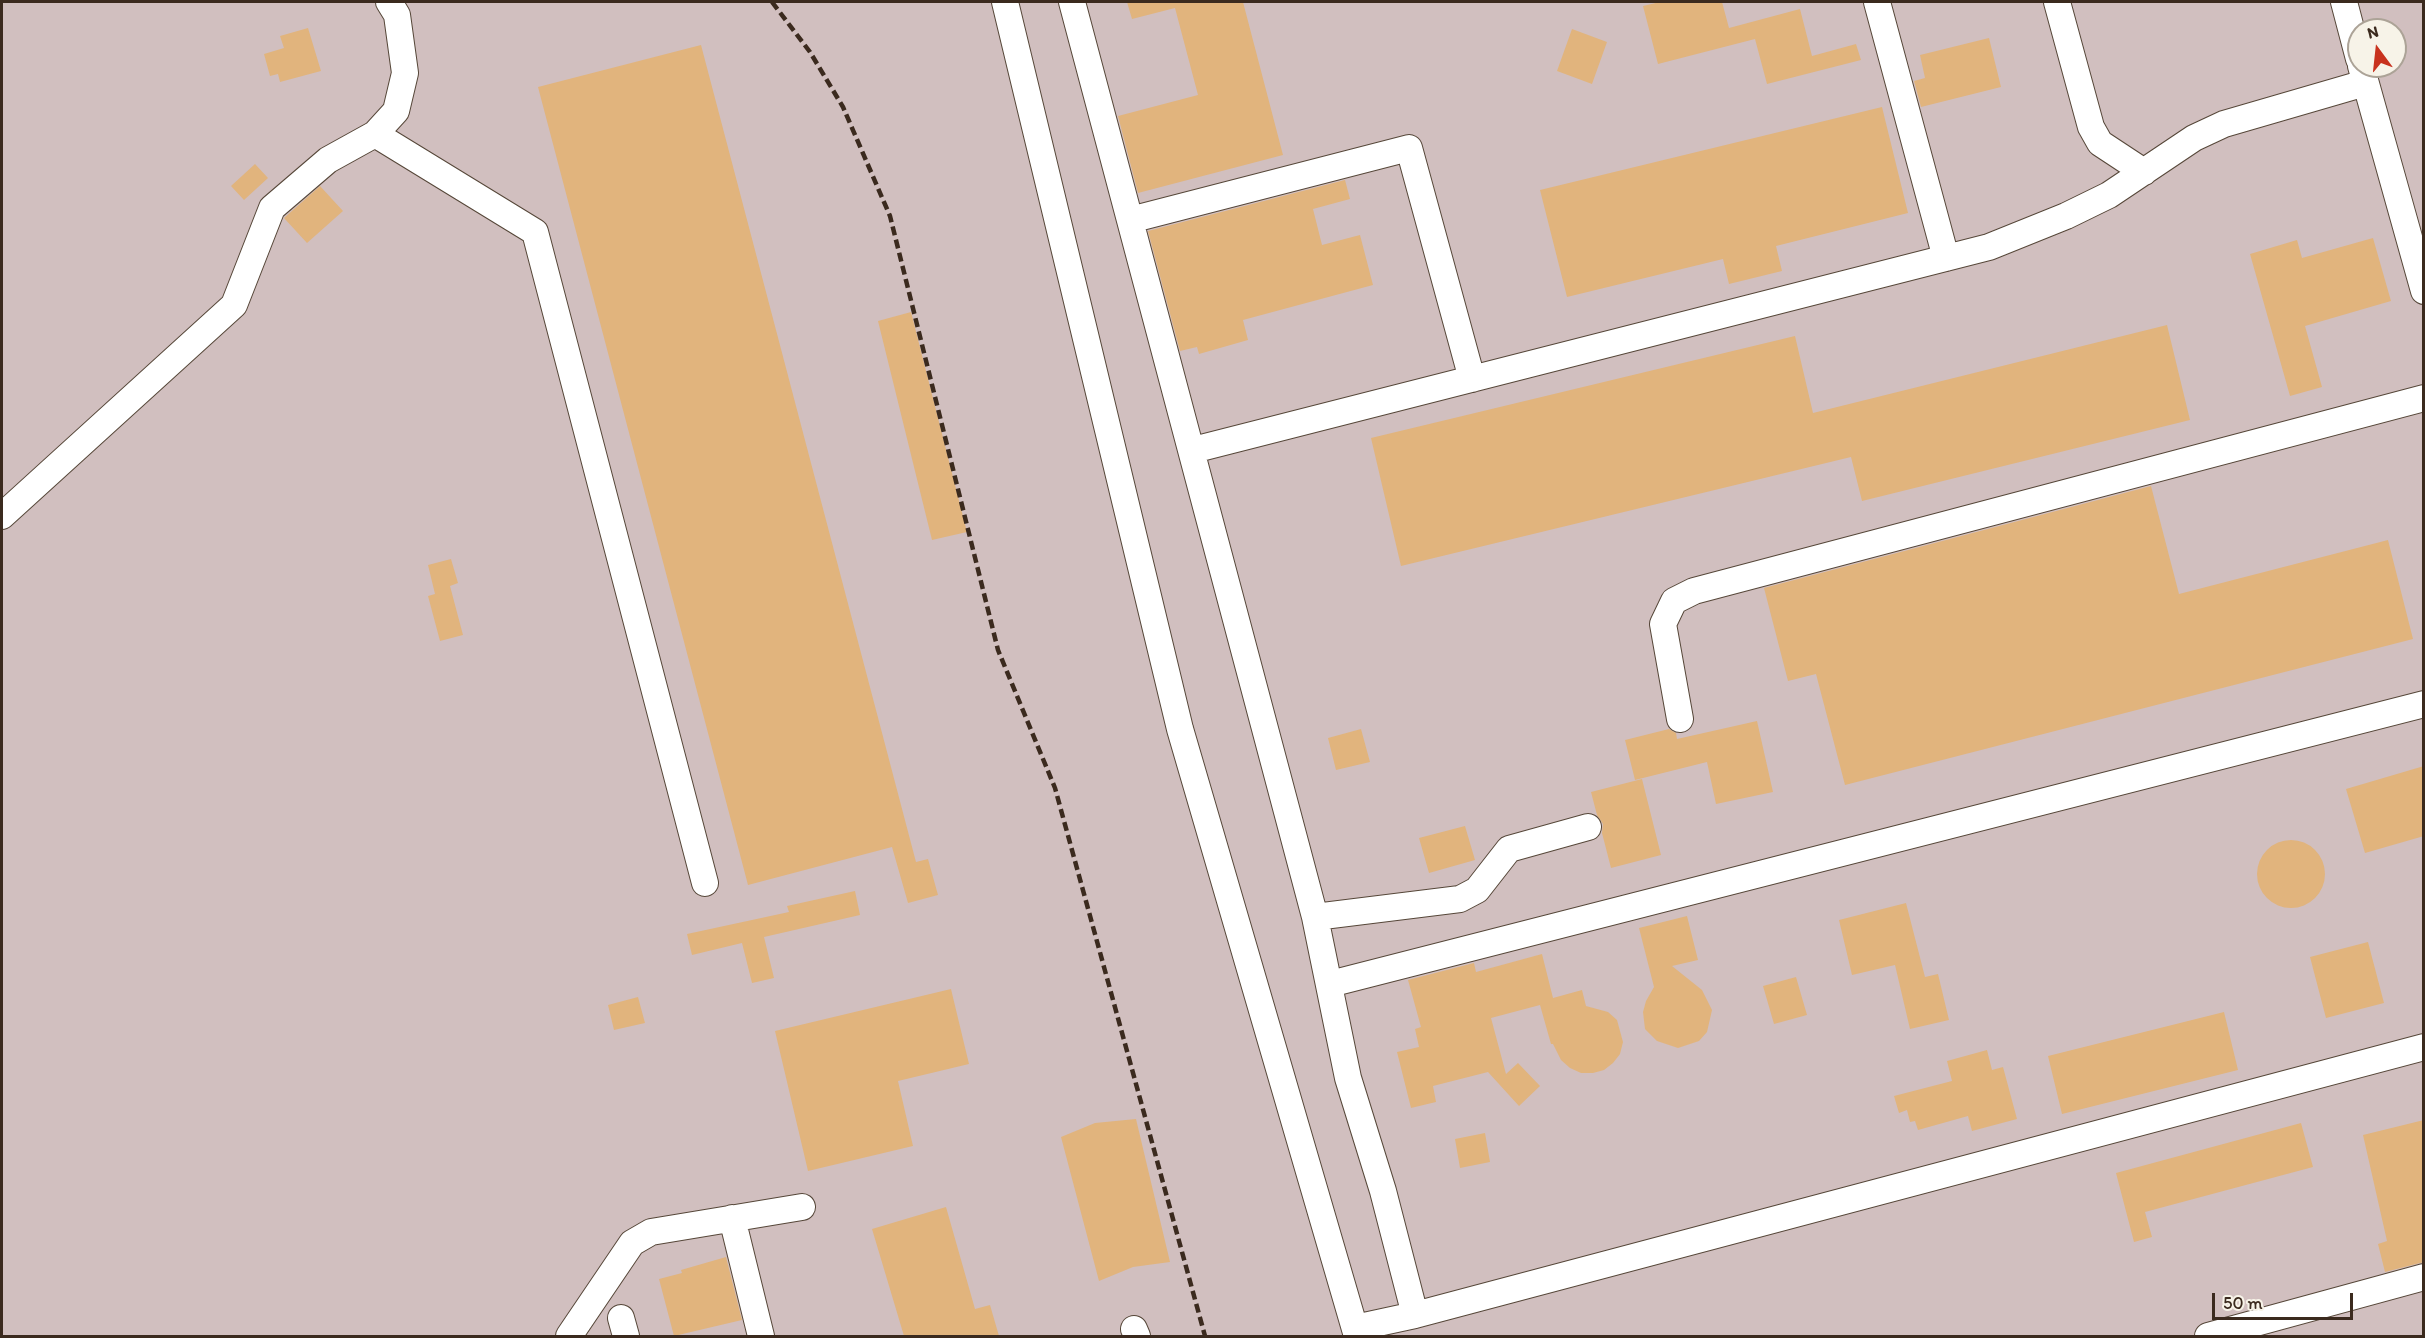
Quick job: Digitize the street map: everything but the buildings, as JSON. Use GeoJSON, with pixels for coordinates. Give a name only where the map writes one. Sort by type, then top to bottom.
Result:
{"type":"FeatureCollection","features":[{"type":"Feature","properties":{"kind":"lane"},"geometry":{"type":"LineString","coordinates":[[2,516],[234,305],[272,208],[328,160],[375,134],[396,111],[405,73],[396,15],[389,2]]}},
{"type":"Feature","properties":{"kind":"lane"},"geometry":{"type":"LineString","coordinates":[[1005,2],[1180,729],[1356,1332],[2424,1047]]}},
{"type":"Feature","properties":{"kind":"lane"},"geometry":{"type":"LineString","coordinates":[[1072,2],[1316,917],[1347,1078],[1383,1191],[1415,1315]]}},
{"type":"Feature","properties":{"kind":"lane"},"geometry":{"type":"LineString","coordinates":[[1876,2],[1946,258]]}},
{"type":"Feature","properties":{"kind":"lane"},"geometry":{"type":"LineString","coordinates":[[2057,2],[2091,127],[2100,143],[2144,172]]}},
{"type":"Feature","properties":{"kind":"lane"},"geometry":{"type":"LineString","coordinates":[[2344,2],[2348,18]]}},
{"type":"Feature","properties":{"kind":"lane"},"geometry":{"type":"LineString","coordinates":[[1193,450],[1989,247],[2067,216],[2109,195],[2194,138],[2347,75]]}},
{"type":"Feature","properties":{"kind":"lane"},"geometry":{"type":"LineString","coordinates":[[2365,78],[2424,291]]}},
{"type":"Feature","properties":{"kind":"lane"},"geometry":{"type":"LineString","coordinates":[[375,134],[536,232],[705,883]]}},
{"type":"Feature","properties":{"kind":"lane"},"geometry":{"type":"LineString","coordinates":[[1130,220],[1409,148],[1472,379]]}},
{"type":"Feature","properties":{"kind":"lane"},"geometry":{"type":"LineString","coordinates":[[1680,719],[1663,624],[1674,601],[1694,591],[2424,398]]}},
{"type":"Feature","properties":{"kind":"lane"},"geometry":{"type":"LineString","coordinates":[[1330,984],[2424,704]]}},
{"type":"Feature","properties":{"kind":"lane"},"geometry":{"type":"LineString","coordinates":[[1316,917],[1461,899],[1477,890],[1509,849],[1588,827]]}},
{"type":"Feature","properties":{"kind":"lane"},"geometry":{"type":"LineString","coordinates":[[570,1336],[632,1243],[639,1237],[651,1232],[802,1207]]}},
{"type":"Feature","properties":{"kind":"lane"},"geometry":{"type":"LineString","coordinates":[[732,1218],[761,1336]]}},
{"type":"Feature","properties":{"kind":"lane"},"geometry":{"type":"LineString","coordinates":[[2208,1336],[2424,1277]]}},
{"type":"Feature","properties":{"kind":"shaded area"},"geometry":{"type":"Polygon","coordinates":[[[2,2],[2423,2],[2423,1336],[2,1336],[2,2]]]}},
{"type":"Feature","properties":{"kind":"railway"},"geometry":{"type":"LineString","coordinates":[[772,2],[810,52],[843,107],[890,216],[998,650],[1055,788],[1205,1336]]}}]}
